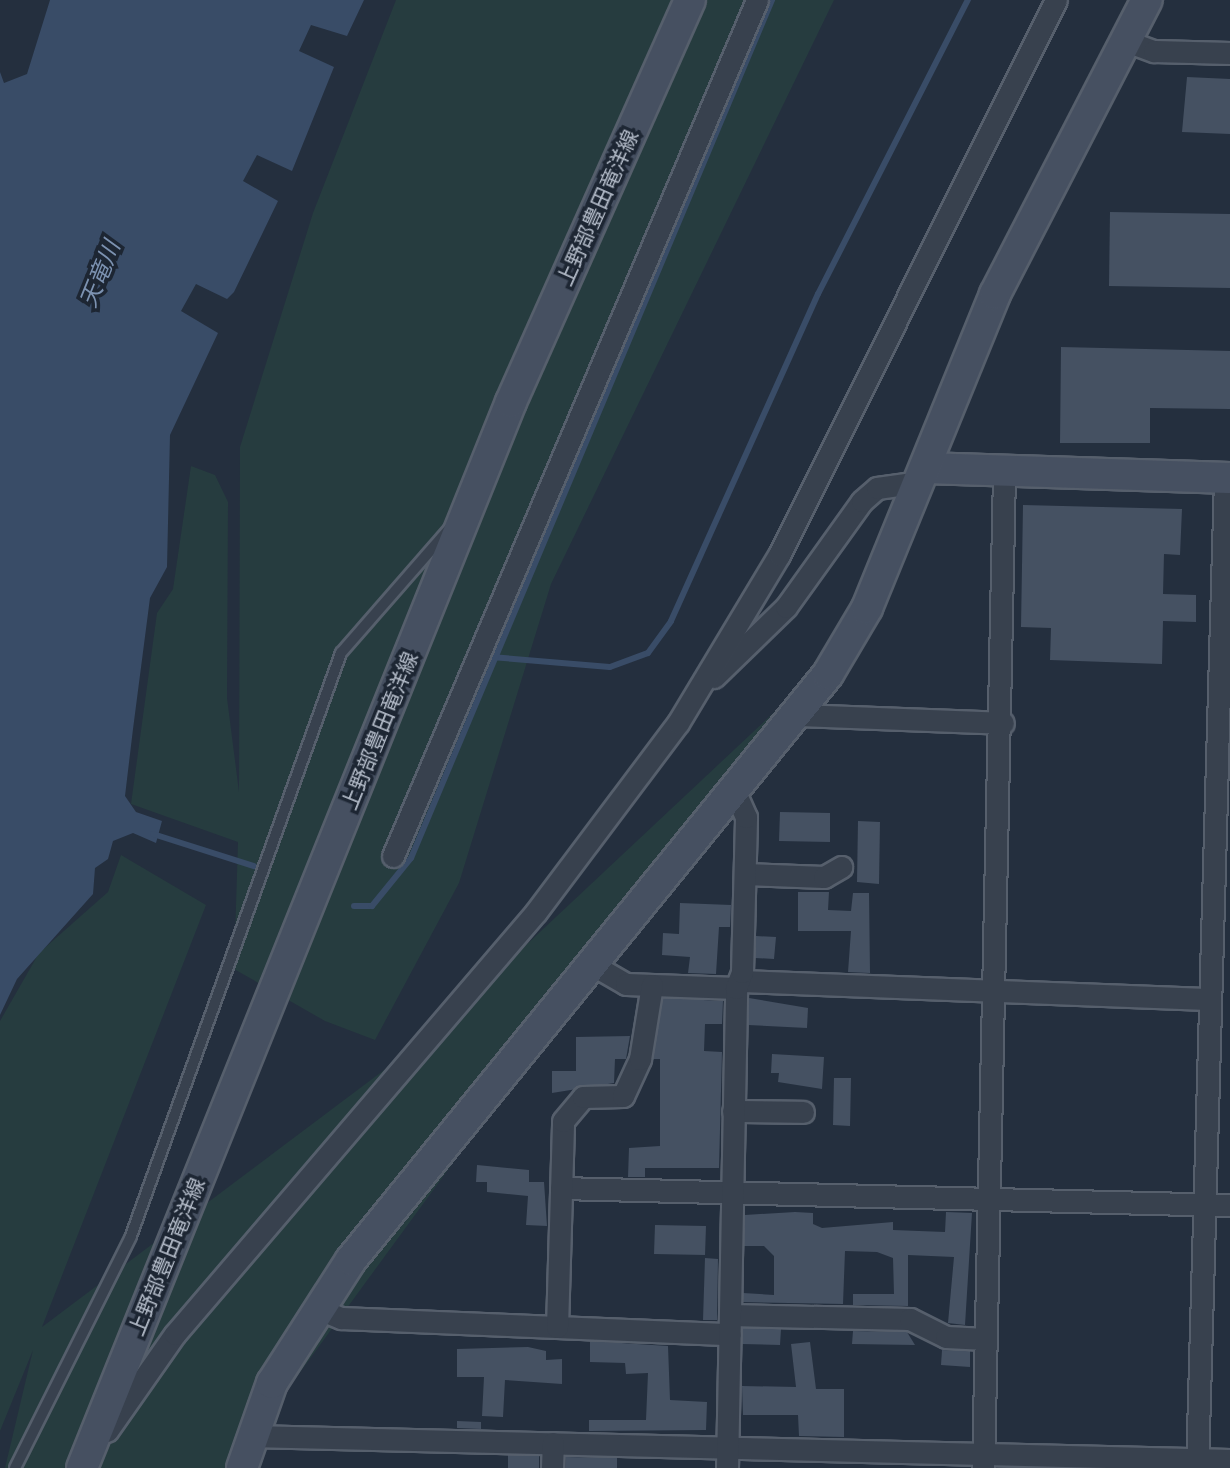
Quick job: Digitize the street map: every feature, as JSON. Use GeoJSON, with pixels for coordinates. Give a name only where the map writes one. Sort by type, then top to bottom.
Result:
{"type":"FeatureCollection","features":[{"type":"Feature","properties":{"kind":"street","name":"上野部豊田竜洋線"},"geometry":{"type":"LineString","coordinates":[[83,1465],[472,503],[690,0]]}},
{"type":"Feature","properties":{"kind":"street"},"geometry":{"type":"LineString","coordinates":[[393,856],[757,0]]}},
{"type":"Feature","properties":{"kind":"street"},"geometry":{"type":"LineString","coordinates":[[83,1465],[175,1334],[536,912],[701,687],[779,555],[1056,0]]}},
{"type":"Feature","properties":{"kind":"street"},"geometry":{"type":"LineString","coordinates":[[242,1468],[272,1382],[317,1308],[736,792],[796,715],[867,608],[995,293],[1147,0]]}},
{"type":"Feature","properties":{"kind":"street"},"geometry":{"type":"LineString","coordinates":[[1126,41],[1154,51],[1230,53]]}},
{"type":"Feature","properties":{"kind":"street"},"geometry":{"type":"LineString","coordinates":[[701,687],[742,656],[786,607],[862,501],[877,488],[922,475],[1227,478],[1220,942],[1209,999],[1197,1464]]}},
{"type":"Feature","properties":{"kind":"street"},"geometry":{"type":"LineString","coordinates":[[983,1461],[1003,723],[1004,475]]}},
{"type":"Feature","properties":{"kind":"street"},"geometry":{"type":"LineString","coordinates":[[796,715],[1003,723]]}},
{"type":"Feature","properties":{"kind":"street"},"geometry":{"type":"LineString","coordinates":[[728,1458],[733,1111],[746,817],[736,792]]}},
{"type":"Feature","properties":{"kind":"street"},"geometry":{"type":"LineString","coordinates":[[745,874],[824,877],[841,867]]}},
{"type":"Feature","properties":{"kind":"street"},"geometry":{"type":"LineString","coordinates":[[593,965],[626,984],[737,984],[1209,999]]}},
{"type":"Feature","properties":{"kind":"street"},"geometry":{"type":"LineString","coordinates":[[557,1327],[563,1121],[583,1097],[624,1096],[640,1059],[652,985]]}},
{"type":"Feature","properties":{"kind":"street"},"geometry":{"type":"LineString","coordinates":[[733,1111],[803,1112]]}},
{"type":"Feature","properties":{"kind":"street"},"geometry":{"type":"LineString","coordinates":[[561,1188],[1230,1205]]}},
{"type":"Feature","properties":{"kind":"street"},"geometry":{"type":"LineString","coordinates":[[317,1308],[341,1318],[557,1327],[910,1319],[946,1337],[986,1339]]}},
{"type":"Feature","properties":{"kind":"street"},"geometry":{"type":"LineString","coordinates":[[251,1436],[553,1443],[728,1458],[1197,1464],[1230,1460]]}},
{"type":"Feature","properties":{"kind":"street"},"geometry":{"type":"LineString","coordinates":[[552,1468],[553,1443]]}},
{"type":"Feature","properties":{"kind":"lane"},"geometry":{"type":"LineString","coordinates":[[15,1468],[131,1236],[341,653],[472,503]]}},
{"type":"Feature","properties":{"kind":"green space"},"geometry":{"type":"Polygon","coordinates":[[[396,0],[834,0],[551,584],[459,883],[375,1040],[325,1021],[234,969],[238,842],[131,804],[157,613],[173,589],[191,466],[215,475],[228,502],[227,698],[239,792],[240,447],[313,213],[396,0]]]}},
{"type":"Feature","properties":{"kind":"green space"},"geometry":{"type":"Polygon","coordinates":[[[801,687],[230,1468],[5,1468],[33,1350],[0,1431],[0,1021],[39,953],[108,892],[121,855],[206,905],[42,1327],[428,1037],[801,687]]]}},
{"type":"Feature","properties":{"kind":"water","name":"天竜川"},"geometry":{"type":"Polygon","coordinates":[[[50,0],[364,0],[347,36],[311,25],[299,51],[334,67],[292,171],[257,155],[243,181],[278,201],[234,292],[227,299],[196,284],[181,311],[218,333],[170,435],[167,567],[150,598],[133,729],[125,796],[136,812],[162,821],[156,843],[133,833],[113,841],[108,859],[95,868],[93,894],[17,979],[0,1015],[0,72],[4,83],[27,74],[50,0]]]}},
{"type":"Feature","properties":{"kind":"building"},"geometry":{"type":"Polygon","coordinates":[[[1187,77],[1230,79],[1230,134],[1182,132],[1187,77]]]}},
{"type":"Feature","properties":{"kind":"building"},"geometry":{"type":"Polygon","coordinates":[[[1110,212],[1230,214],[1230,288],[1109,286],[1110,212]]]}},
{"type":"Feature","properties":{"kind":"building"},"geometry":{"type":"Polygon","coordinates":[[[1061,347],[1230,351],[1230,409],[1150,408],[1150,443],[1060,443],[1061,347]]]}},
{"type":"Feature","properties":{"kind":"building"},"geometry":{"type":"Polygon","coordinates":[[[1023,505],[1182,509],[1180,555],[1164,554],[1163,594],[1196,595],[1196,622],[1163,621],[1162,664],[1050,660],[1051,628],[1021,627],[1023,505]]]}},
{"type":"Feature","properties":{"kind":"building"},"geometry":{"type":"Polygon","coordinates":[[[780,812],[830,813],[830,842],[779,841],[780,812]]]}},
{"type":"Feature","properties":{"kind":"building"},"geometry":{"type":"Polygon","coordinates":[[[858,821],[880,822],[879,884],[857,882],[858,821]]]}},
{"type":"Feature","properties":{"kind":"building"},"geometry":{"type":"Polygon","coordinates":[[[798,892],[829,892],[828,910],[851,911],[853,893],[869,893],[870,973],[848,972],[851,931],[798,931],[798,892]]]}},
{"type":"Feature","properties":{"kind":"building"},"geometry":{"type":"Polygon","coordinates":[[[680,903],[731,905],[730,927],[719,927],[716,974],[688,973],[690,957],[662,955],[663,933],[679,934],[680,903]]]}},
{"type":"Feature","properties":{"kind":"building"},"geometry":{"type":"Polygon","coordinates":[[[756,936],[776,937],[774,959],[755,958],[756,936]]]}},
{"type":"Feature","properties":{"kind":"building"},"geometry":{"type":"Polygon","coordinates":[[[663,998],[723,1001],[722,1024],[705,1024],[704,1051],[722,1052],[719,1168],[645,1168],[645,1177],[628,1177],[629,1148],[660,1146],[660,1059],[653,1059],[663,998]]]}},
{"type":"Feature","properties":{"kind":"building"},"geometry":{"type":"Polygon","coordinates":[[[749,998],[808,1008],[807,1028],[748,1025],[749,998]]]}},
{"type":"Feature","properties":{"kind":"building"},"geometry":{"type":"Polygon","coordinates":[[[630,1036],[626,1059],[615,1059],[614,1083],[552,1093],[552,1071],[576,1071],[576,1037],[630,1036]]]}},
{"type":"Feature","properties":{"kind":"building"},"geometry":{"type":"Polygon","coordinates":[[[772,1054],[824,1057],[822,1089],[778,1082],[779,1073],[771,1073],[772,1054]]]}},
{"type":"Feature","properties":{"kind":"building"},"geometry":{"type":"Polygon","coordinates":[[[834,1078],[851,1078],[850,1126],[833,1125],[834,1078]]]}},
{"type":"Feature","properties":{"kind":"building"},"geometry":{"type":"Polygon","coordinates":[[[477,1165],[529,1170],[529,1182],[544,1182],[547,1226],[526,1225],[528,1196],[487,1192],[487,1182],[476,1182],[477,1165]]]}},
{"type":"Feature","properties":{"kind":"building"},"geometry":{"type":"Polygon","coordinates":[[[946,1212],[972,1213],[965,1325],[948,1323],[954,1257],[908,1255],[908,1306],[853,1305],[853,1294],[894,1294],[893,1258],[877,1252],[845,1251],[843,1304],[743,1302],[743,1293],[774,1295],[774,1256],[764,1246],[744,1246],[745,1215],[813,1213],[813,1224],[822,1228],[893,1222],[893,1230],[945,1232],[946,1212]]]}},
{"type":"Feature","properties":{"kind":"building"},"geometry":{"type":"Polygon","coordinates":[[[655,1225],[706,1226],[705,1255],[654,1254],[655,1225]]]}},
{"type":"Feature","properties":{"kind":"building"},"geometry":{"type":"Polygon","coordinates":[[[705,1258],[718,1259],[717,1320],[703,1320],[705,1258]]]}},
{"type":"Feature","properties":{"kind":"building"},"geometry":{"type":"Polygon","coordinates":[[[743,1328],[781,1329],[780,1345],[742,1344],[743,1328]]]}},
{"type":"Feature","properties":{"kind":"building"},"geometry":{"type":"Polygon","coordinates":[[[853,1331],[907,1332],[915,1345],[852,1344],[853,1331]]]}},
{"type":"Feature","properties":{"kind":"building"},"geometry":{"type":"Polygon","coordinates":[[[590,1341],[668,1346],[670,1400],[707,1402],[706,1430],[589,1431],[589,1420],[646,1420],[648,1373],[626,1374],[625,1363],[590,1362],[590,1341]]]}},
{"type":"Feature","properties":{"kind":"building"},"geometry":{"type":"Polygon","coordinates":[[[810,1342],[816,1389],[844,1389],[844,1437],[799,1436],[798,1415],[743,1415],[742,1386],[796,1387],[791,1344],[810,1342]]]}},
{"type":"Feature","properties":{"kind":"building"},"geometry":{"type":"Polygon","coordinates":[[[528,1347],[546,1351],[546,1360],[562,1359],[562,1384],[505,1380],[503,1417],[482,1416],[484,1377],[457,1377],[457,1349],[528,1347]]]}},
{"type":"Feature","properties":{"kind":"building"},"geometry":{"type":"Polygon","coordinates":[[[942,1350],[970,1351],[970,1367],[941,1365],[942,1350]]]}},
{"type":"Feature","properties":{"kind":"building"},"geometry":{"type":"Polygon","coordinates":[[[457,1421],[481,1422],[481,1429],[457,1428],[457,1421]]]}},
{"type":"Feature","properties":{"kind":"building"},"geometry":{"type":"Polygon","coordinates":[[[508,1455],[539,1456],[539,1468],[508,1468],[508,1455]]]}},
{"type":"Feature","properties":{"kind":"building"},"geometry":{"type":"Polygon","coordinates":[[[566,1457],[617,1458],[617,1468],[565,1468],[566,1457]]]}},
{"type":"Feature","properties":{"kind":"waterway"},"geometry":{"type":"LineString","coordinates":[[354,906],[372,906],[411,858],[772,0]]}},
{"type":"Feature","properties":{"kind":"waterway"},"geometry":{"type":"LineString","coordinates":[[491,657],[610,667],[648,653],[671,621],[818,294],[968,0]]}},
{"type":"Feature","properties":{"kind":"waterway"},"geometry":{"type":"LineString","coordinates":[[153,834],[254,866]]}}]}
